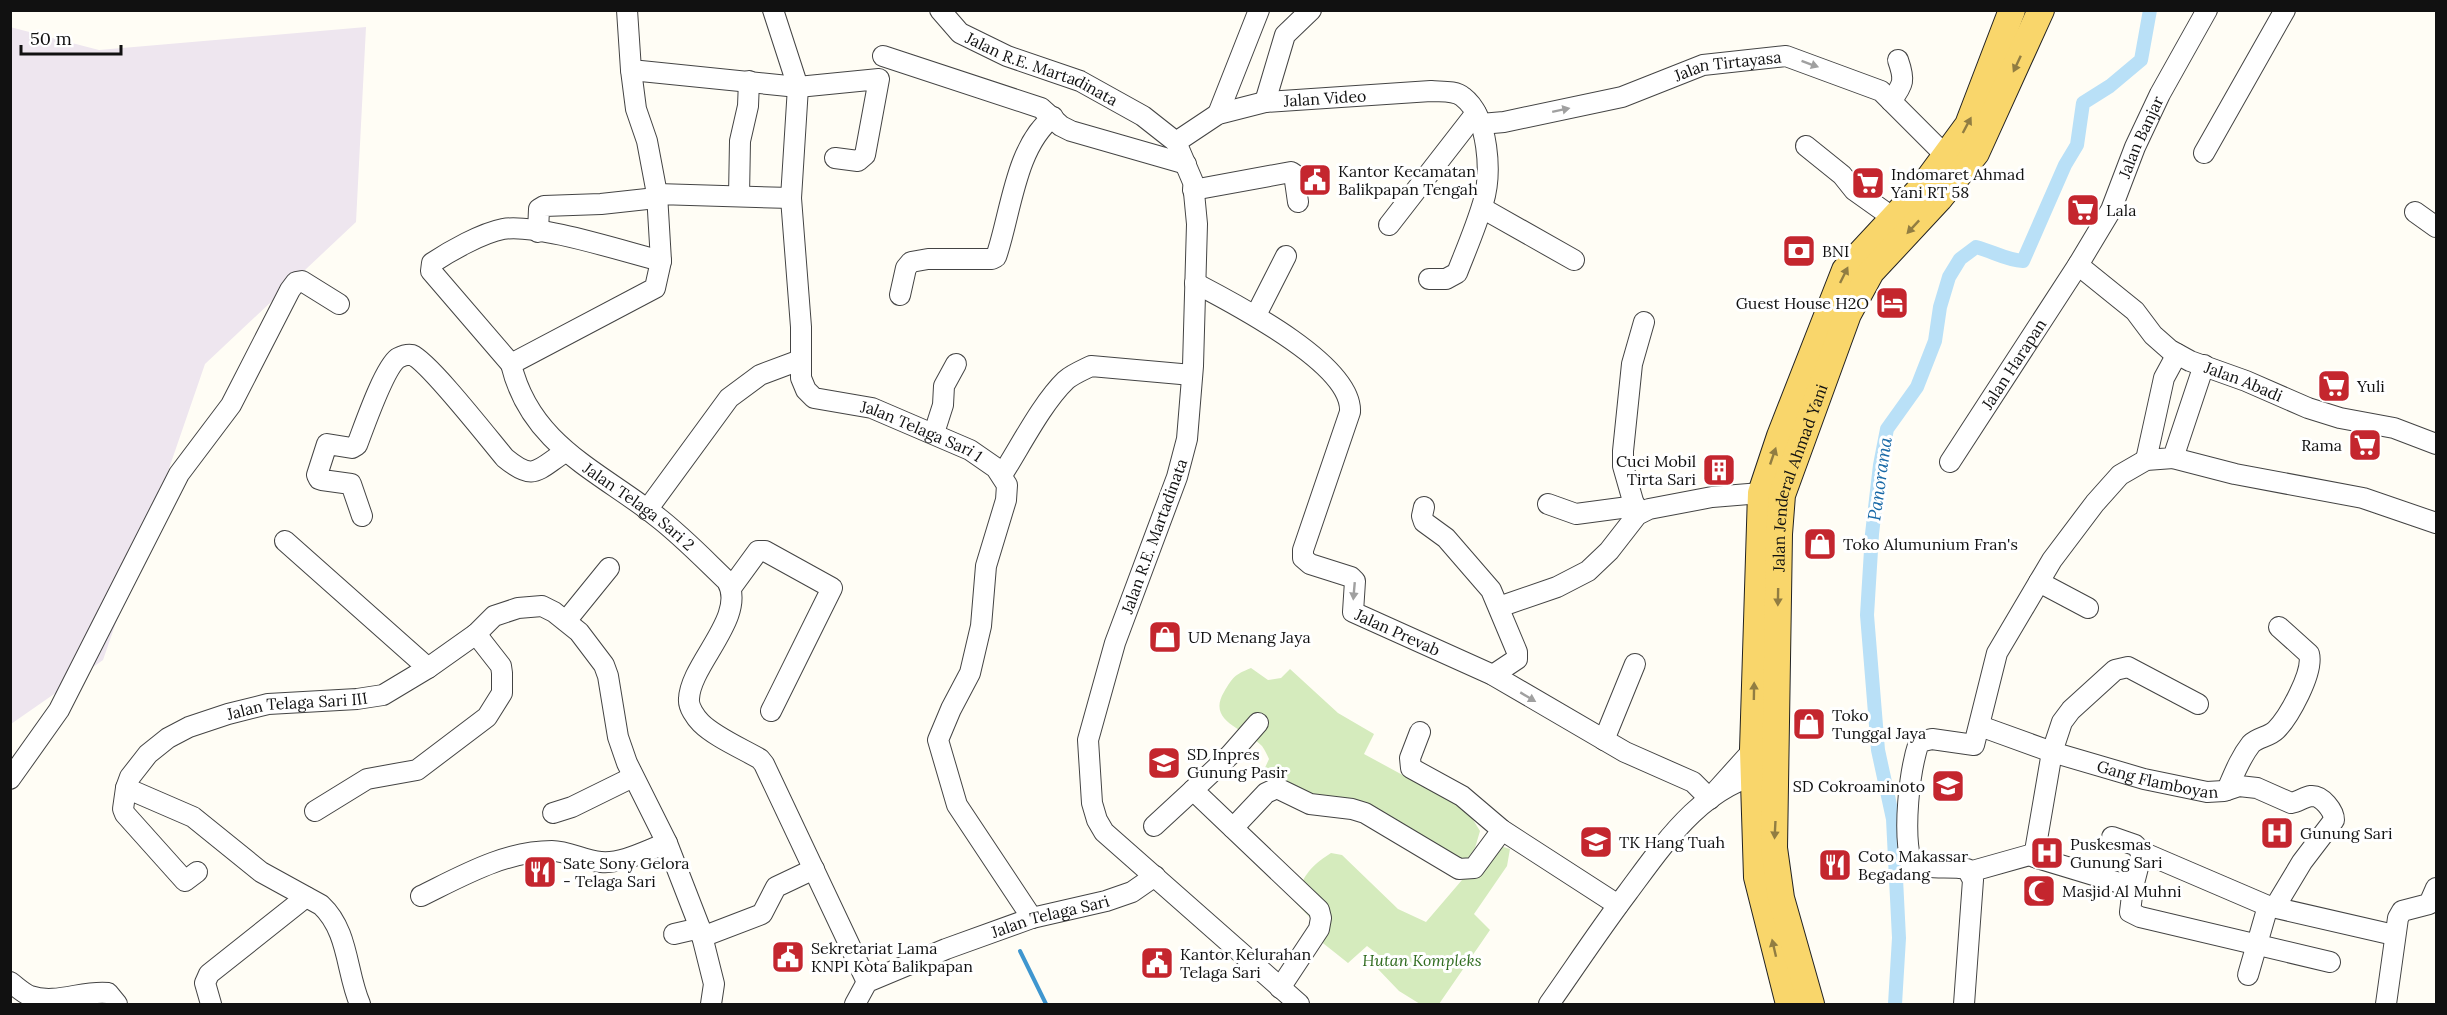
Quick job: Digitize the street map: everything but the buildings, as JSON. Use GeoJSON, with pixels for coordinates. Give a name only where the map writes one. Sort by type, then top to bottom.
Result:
{"type":"FeatureCollection","features":[{"type":"Feature","properties":{"kind":"main road","name":"Jalan Jenderal Ahmad Yani"},"geometry":{"type":"LineString","coordinates":[[1765,747],[1761,493],[1780,436],[1845,270],[1924,185],[1947,157],[1968,125],[2012,10]]}},
{"type":"Feature","properties":{"kind":"main road","name":"Jalan Jenderal Ahmad Yani"},"geometry":{"type":"LineString","coordinates":[[1790,1005],[1757,877],[1753,773],[1765,747],[1782,495],[1848,314],[1871,272],[1939,199],[1976,153],[2042,10]]}},
{"type":"Feature","properties":{"kind":"main road","name":"Jalan Jenderal Ahmad Yani"},"geometry":{"type":"LineString","coordinates":[[1753,773],[1774,848],[1781,898],[1811,1005]]}},
{"type":"Feature","properties":{"kind":"street"},"geometry":{"type":"LineString","coordinates":[[627,10],[636,110],[647,141],[656,196],[661,261],[655,288],[511,364],[431,271],[430,266],[490,233],[504,229],[538,232],[661,261]]}},
{"type":"Feature","properties":{"kind":"street","name":"Jalan Telaga Sari 1"},"geometry":{"type":"LineString","coordinates":[[773,10],[798,87],[791,198],[801,327],[801,378],[806,390],[814,398],[872,408],[934,433],[970,450],[1002,475]]}},
{"type":"Feature","properties":{"kind":"street","name":"Jalan R.E. Martadinata"},"geometry":{"type":"LineString","coordinates":[[940,10],[960,33],[1007,56],[1080,81],[1129,107],[1176,142],[1186,164],[1193,190],[1197,224],[1192,375],[1187,439],[1177,477],[1115,643],[1088,740],[1092,803],[1099,827],[1299,1005]]}},
{"type":"Feature","properties":{"kind":"street"},"geometry":{"type":"LineString","coordinates":[[1218,114],[1259,10]]}},
{"type":"Feature","properties":{"kind":"street"},"geometry":{"type":"LineString","coordinates":[[1265,102],[1285,35],[1311,10]]}},
{"type":"Feature","properties":{"kind":"street","name":"Jalan Banjar"},"geometry":{"type":"LineString","coordinates":[[2078,265],[2111,210],[2135,147],[2160,94],[2207,10]]}},
{"type":"Feature","properties":{"kind":"street"},"geometry":{"type":"LineString","coordinates":[[2204,153],[2285,10]]}},
{"type":"Feature","properties":{"kind":"street"},"geometry":{"type":"LineString","coordinates":[[835,158],[858,161],[865,155],[879,79],[882,47],[1041,108],[1061,126],[1071,130],[1186,164]]}},
{"type":"Feature","properties":{"kind":"street","name":"Jalan Tirtayasa"},"geometry":{"type":"LineString","coordinates":[[1479,118],[1504,122],[1622,97],[1703,65],[1782,56],[1878,89],[1947,157]]}},
{"type":"Feature","properties":{"kind":"street"},"geometry":{"type":"LineString","coordinates":[[1891,101],[1903,84],[1903,74],[1898,60]]}},
{"type":"Feature","properties":{"kind":"street"},"geometry":{"type":"LineString","coordinates":[[631,70],[798,87],[879,79]]}},
{"type":"Feature","properties":{"kind":"street"},"geometry":{"type":"LineString","coordinates":[[740,196],[740,141],[748,106],[749,81]]}},
{"type":"Feature","properties":{"kind":"street","name":"Jalan Video"},"geometry":{"type":"LineString","coordinates":[[1176,142],[1218,114],[1265,102],[1431,91],[1448,92],[1464,97],[1479,118]]}},
{"type":"Feature","properties":{"kind":"street"},"geometry":{"type":"LineString","coordinates":[[900,295],[906,268],[911,262],[928,259],[995,259],[1009,205],[1027,156],[1041,127],[1053,117]]}},
{"type":"Feature","properties":{"kind":"street"},"geometry":{"type":"LineString","coordinates":[[1429,279],[1446,279],[1457,273],[1482,207],[1488,158],[1479,118]]}},
{"type":"Feature","properties":{"kind":"street"},"geometry":{"type":"LineString","coordinates":[[1389,225],[1479,118]]}},
{"type":"Feature","properties":{"kind":"street"},"geometry":{"type":"LineString","coordinates":[[1806,146],[1842,175],[1854,190],[1892,218]]}},
{"type":"Feature","properties":{"kind":"street"},"geometry":{"type":"LineString","coordinates":[[1193,190],[1291,172],[1294,174],[1298,202]]}},
{"type":"Feature","properties":{"kind":"street"},"geometry":{"type":"LineString","coordinates":[[538,232],[539,209],[544,206],[601,204],[656,196],[791,198]]}},
{"type":"Feature","properties":{"kind":"street"},"geometry":{"type":"LineString","coordinates":[[1482,207],[1574,260]]}},
{"type":"Feature","properties":{"kind":"street"},"geometry":{"type":"LineString","coordinates":[[2415,212],[2436,227]]}},
{"type":"Feature","properties":{"kind":"street"},"geometry":{"type":"LineString","coordinates":[[1256,315],[1286,256]]}},
{"type":"Feature","properties":{"kind":"street","name":"Jalan Abadi"},"geometry":{"type":"LineString","coordinates":[[2078,265],[2135,311],[2153,335],[2177,354],[2308,408],[2340,418],[2394,428],[2436,444]]}},
{"type":"Feature","properties":{"kind":"street","name":"Jalan Harapan"},"geometry":{"type":"LineString","coordinates":[[1950,462],[2078,265]]}},
{"type":"Feature","properties":{"kind":"street"},"geometry":{"type":"LineString","coordinates":[[10,779],[59,710],[179,474],[231,405],[290,290],[296,282],[302,281],[339,304]]}},
{"type":"Feature","properties":{"kind":"street","name":"Jalan Prevab"},"geometry":{"type":"LineString","coordinates":[[1195,283],[1256,315],[1312,354],[1349,398],[1350,412],[1303,550],[1303,558],[1310,564],[1351,577],[1355,581],[1353,612],[1493,675],[1625,752],[1693,782],[1710,799]]}},
{"type":"Feature","properties":{"kind":"street"},"geometry":{"type":"LineString","coordinates":[[1499,607],[1557,587],[1588,570],[1609,551],[1636,510],[1623,466],[1623,451],[1632,364],[1644,322]]}},
{"type":"Feature","properties":{"kind":"street"},"geometry":{"type":"LineString","coordinates":[[2146,460],[2164,378],[2177,354]]}},
{"type":"Feature","properties":{"kind":"street"},"geometry":{"type":"LineString","coordinates":[[362,516],[351,484],[322,480],[317,475],[327,444],[352,448],[357,445],[391,365],[399,357],[412,356],[429,371],[505,458],[520,470],[533,472],[565,452]]}},
{"type":"Feature","properties":{"kind":"street"},"geometry":{"type":"LineString","coordinates":[[647,510],[729,398],[760,375],[800,360]]}},
{"type":"Feature","properties":{"kind":"street","name":"Jalan Telaga Sari 2"},"geometry":{"type":"LineString","coordinates":[[511,364],[519,392],[526,406],[565,452],[647,510],[690,546],[727,581],[731,588]]}},
{"type":"Feature","properties":{"kind":"street"},"geometry":{"type":"LineString","coordinates":[[934,433],[943,405],[944,386],[956,364]]}},
{"type":"Feature","properties":{"kind":"street"},"geometry":{"type":"LineString","coordinates":[[2173,458],[2204,365]]}},
{"type":"Feature","properties":{"kind":"street"},"geometry":{"type":"LineString","coordinates":[[1032,918],[957,805],[938,740],[951,708],[970,673],[981,626],[986,566],[1006,500],[1007,485],[1002,475],[1046,403],[1067,379],[1082,370],[1091,366],[1192,375]]}},
{"type":"Feature","properties":{"kind":"street"},"geometry":{"type":"LineString","coordinates":[[1964,1005],[1973,880],[1967,869],[1932,868],[1911,862],[1907,846],[1912,762],[1918,742],[1932,739],[1974,745],[1997,653],[2052,560],[2095,503],[2120,475],[2146,460],[2173,458],[2235,474],[2363,498],[2436,523]]}},
{"type":"Feature","properties":{"kind":"street"},"geometry":{"type":"LineString","coordinates":[[1548,504],[1576,514],[1636,510],[1679,501],[1761,493]]}},
{"type":"Feature","properties":{"kind":"street"},"geometry":{"type":"LineString","coordinates":[[1424,507],[1422,516],[1424,522],[1446,538],[1491,590],[1499,607],[1517,652],[1517,660],[1493,675]]}},
{"type":"Feature","properties":{"kind":"street"},"geometry":{"type":"LineString","coordinates":[[285,541],[428,668]]}},
{"type":"Feature","properties":{"kind":"street"},"geometry":{"type":"LineString","coordinates":[[771,711],[832,588],[765,551],[758,551],[731,588],[731,605],[711,653],[691,687],[690,706],[705,727],[760,759],[764,764],[867,982],[855,1005]]}},
{"type":"Feature","properties":{"kind":"street"},"geometry":{"type":"LineString","coordinates":[[566,621],[609,568]]}},
{"type":"Feature","properties":{"kind":"street"},"geometry":{"type":"LineString","coordinates":[[2039,582],[2088,608]]}},
{"type":"Feature","properties":{"kind":"street","name":"Jalan Telaga Sari III"},"geometry":{"type":"LineString","coordinates":[[126,788],[130,777],[148,754],[168,738],[189,727],[268,704],[357,699],[382,695],[428,668],[476,634],[494,616],[518,608],[542,606],[554,612],[579,632],[604,665],[608,676],[618,737],[633,777],[667,843],[701,933],[714,984],[711,1005]]}},
{"type":"Feature","properties":{"kind":"street"},"geometry":{"type":"LineString","coordinates":[[2227,790],[2245,752],[2255,740],[2276,730],[2308,674],[2311,660],[2309,654],[2278,627]]}},
{"type":"Feature","properties":{"kind":"street"},"geometry":{"type":"LineString","coordinates":[[315,811],[367,779],[417,770],[487,717],[502,693],[501,666],[476,634]]}},
{"type":"Feature","properties":{"kind":"street"},"geometry":{"type":"LineString","coordinates":[[1604,740],[1635,664]]}},
{"type":"Feature","properties":{"kind":"street"},"geometry":{"type":"LineString","coordinates":[[2033,854],[2052,752],[2062,722],[2071,710],[2121,668],[2128,667],[2198,704]]}},
{"type":"Feature","properties":{"kind":"street"},"geometry":{"type":"LineString","coordinates":[[1154,826],[1230,755],[1258,723]]}},
{"type":"Feature","properties":{"kind":"street","name":"Gang Flamboyan"},"geometry":{"type":"LineString","coordinates":[[1980,726],[2052,752],[2144,779],[2207,792],[2239,786],[2257,788],[2291,803],[2314,797],[2332,811],[2334,820],[2272,906]]}},
{"type":"Feature","properties":{"kind":"street"},"geometry":{"type":"LineString","coordinates":[[1420,732],[1410,758],[1411,768],[1462,796],[1502,830],[1618,905]]}},
{"type":"Feature","properties":{"kind":"street"},"geometry":{"type":"LineString","coordinates":[[1549,1005],[1618,905],[1666,841],[1710,799],[1753,773]]}},
{"type":"Feature","properties":{"kind":"street"},"geometry":{"type":"LineString","coordinates":[[553,813],[572,807],[633,777]]}},
{"type":"Feature","properties":{"kind":"street"},"geometry":{"type":"LineString","coordinates":[[197,873],[185,881],[125,814],[123,809],[126,788],[193,817],[261,872],[321,905],[329,913],[340,932],[360,1005]]}},
{"type":"Feature","properties":{"kind":"street"},"geometry":{"type":"LineString","coordinates":[[1233,828],[1266,793],[1277,788],[1310,804],[1352,809],[1365,813],[1459,869],[1474,868],[1502,830]]}},
{"type":"Feature","properties":{"kind":"street"},"geometry":{"type":"LineString","coordinates":[[1192,790],[1316,906],[1321,914],[1319,929],[1280,988]]}},
{"type":"Feature","properties":{"kind":"street"},"geometry":{"type":"LineString","coordinates":[[2112,837],[2135,844],[2142,852],[2272,906],[2394,935]]}},
{"type":"Feature","properties":{"kind":"street"},"geometry":{"type":"LineString","coordinates":[[421,896],[489,863],[510,858],[551,851],[572,853],[599,862],[610,862],[619,861],[667,843]]}},
{"type":"Feature","properties":{"kind":"street"},"geometry":{"type":"LineString","coordinates":[[2142,852],[2133,887],[2130,912],[2140,917],[2330,962]]}},
{"type":"Feature","properties":{"kind":"street"},"geometry":{"type":"LineString","coordinates":[[1969,873],[2033,854]]}},
{"type":"Feature","properties":{"kind":"street"},"geometry":{"type":"LineString","coordinates":[[2033,854],[2036,857],[2133,887]]}},
{"type":"Feature","properties":{"kind":"street"},"geometry":{"type":"LineString","coordinates":[[674,934],[701,933],[762,914],[776,887],[814,869]]}},
{"type":"Feature","properties":{"kind":"street","name":"Jalan Telaga Sari"},"geometry":{"type":"LineString","coordinates":[[867,982],[946,949],[1032,918],[1106,901],[1132,892],[1155,876]]}},
{"type":"Feature","properties":{"kind":"street"},"geometry":{"type":"LineString","coordinates":[[2386,1005],[2398,918],[2403,911],[2429,904],[2436,888]]}},
{"type":"Feature","properties":{"kind":"street"},"geometry":{"type":"LineString","coordinates":[[211,1005],[205,983],[209,974],[306,897]]}},
{"type":"Feature","properties":{"kind":"street"},"geometry":{"type":"LineString","coordinates":[[2248,975],[2272,906]]}},
{"type":"Feature","properties":{"kind":"street"},"geometry":{"type":"LineString","coordinates":[[10,982],[29,996],[40,998],[108,993],[117,1005]]}},
{"type":"Feature","properties":{"kind":"shaded area"},"geometry":{"type":"Polygon","coordinates":[[[10,27],[99,50],[366,27],[356,222],[205,364],[103,660],[11,724],[10,27]]]}},
{"type":"Feature","properties":{"kind":"green space"},"geometry":{"type":"Polygon","coordinates":[[[1251,668],[1268,680],[1281,678],[1290,669],[1338,713],[1374,734],[1364,754],[1467,810],[1480,831],[1475,848],[1459,871],[1370,822],[1272,786],[1263,772],[1269,759],[1263,748],[1230,724],[1220,711],[1220,702],[1224,692],[1234,677],[1251,668]]]}},
{"type":"Feature","properties":{"kind":"green space","name":"Hutan Kompleks"},"geometry":{"type":"Polygon","coordinates":[[[1490,843],[1510,849],[1507,866],[1474,914],[1490,930],[1439,1004],[1420,1004],[1399,991],[1376,967],[1384,959],[1367,946],[1348,963],[1314,936],[1315,923],[1295,902],[1307,873],[1331,853],[1342,855],[1398,909],[1426,922],[1490,843]]]}},
{"type":"Feature","properties":{"kind":"waterway","name":"Panorama"},"geometry":{"type":"LineString","coordinates":[[1895,1004],[1899,938],[1893,819],[1878,750],[1867,615],[1872,534],[1880,465],[1887,429],[1917,387],[1935,341],[1940,307],[1949,277],[1960,259],[1976,247],[2023,261],[2065,165],[2077,145],[2083,103],[2110,86],[2141,60],[2150,10]]}},
{"type":"Feature","properties":{"kind":"waterway"},"geometry":{"type":"LineString","coordinates":[[1020,951],[1046,1004]]}},
{"type":"Feature","properties":{"kind":"place","name":"Kantor Kecamatan Balikpapan Tengah"},"geometry":{"type":"Point","coordinates":[1315,180]}},
{"type":"Feature","properties":{"kind":"place","name":"Indomaret Ahmad Yani RT 58"},"geometry":{"type":"Point","coordinates":[1868,183]}},
{"type":"Feature","properties":{"kind":"place","name":"Lala"},"geometry":{"type":"Point","coordinates":[2083,210]}},
{"type":"Feature","properties":{"kind":"place","name":"BNI"},"geometry":{"type":"Point","coordinates":[1799,251]}},
{"type":"Feature","properties":{"kind":"place","name":"Guest House H2O"},"geometry":{"type":"Point","coordinates":[1892,303]}},
{"type":"Feature","properties":{"kind":"place","name":"Yuli"},"geometry":{"type":"Point","coordinates":[2334,386]}},
{"type":"Feature","properties":{"kind":"place","name":"Rama"},"geometry":{"type":"Point","coordinates":[2365,445]}},
{"type":"Feature","properties":{"kind":"place","name":"Cuci Mobil Tirta Sari"},"geometry":{"type":"Point","coordinates":[1719,470]}},
{"type":"Feature","properties":{"kind":"place","name":"Toko Alumunium Fran's"},"geometry":{"type":"Point","coordinates":[1820,544]}},
{"type":"Feature","properties":{"kind":"place","name":"UD Menang Jaya"},"geometry":{"type":"Point","coordinates":[1165,637]}},
{"type":"Feature","properties":{"kind":"place","name":"Toko Tunggal Jaya"},"geometry":{"type":"Point","coordinates":[1809,724]}},
{"type":"Feature","properties":{"kind":"place","name":"SD Inpres Gunung Pasir"},"geometry":{"type":"Point","coordinates":[1164,763]}},
{"type":"Feature","properties":{"kind":"place","name":"SD Cokroaminoto"},"geometry":{"type":"Point","coordinates":[1948,786]}},
{"type":"Feature","properties":{"kind":"place","name":"Gunung Sari"},"geometry":{"type":"Point","coordinates":[2277,833]}},
{"type":"Feature","properties":{"kind":"place","name":"TK Hang Tuah"},"geometry":{"type":"Point","coordinates":[1596,842]}},
{"type":"Feature","properties":{"kind":"place","name":"Puskesmas Gunung Sari"},"geometry":{"type":"Point","coordinates":[2047,853]}},
{"type":"Feature","properties":{"kind":"place","name":"Coto Makassar Begadang"},"geometry":{"type":"Point","coordinates":[1835,865]}},
{"type":"Feature","properties":{"kind":"place","name":"Sate Sony Gelora - Telaga Sari"},"geometry":{"type":"Point","coordinates":[540,872]}},
{"type":"Feature","properties":{"kind":"place","name":"Masjid Al Muhni"},"geometry":{"type":"Point","coordinates":[2039,891]}},
{"type":"Feature","properties":{"kind":"place","name":"Sekretariat Lama KNPI Kota Balikpapan"},"geometry":{"type":"Point","coordinates":[788,957]}},
{"type":"Feature","properties":{"kind":"place","name":"Kantor Kelurahan Telaga Sari"},"geometry":{"type":"Point","coordinates":[1157,963]}}]}
